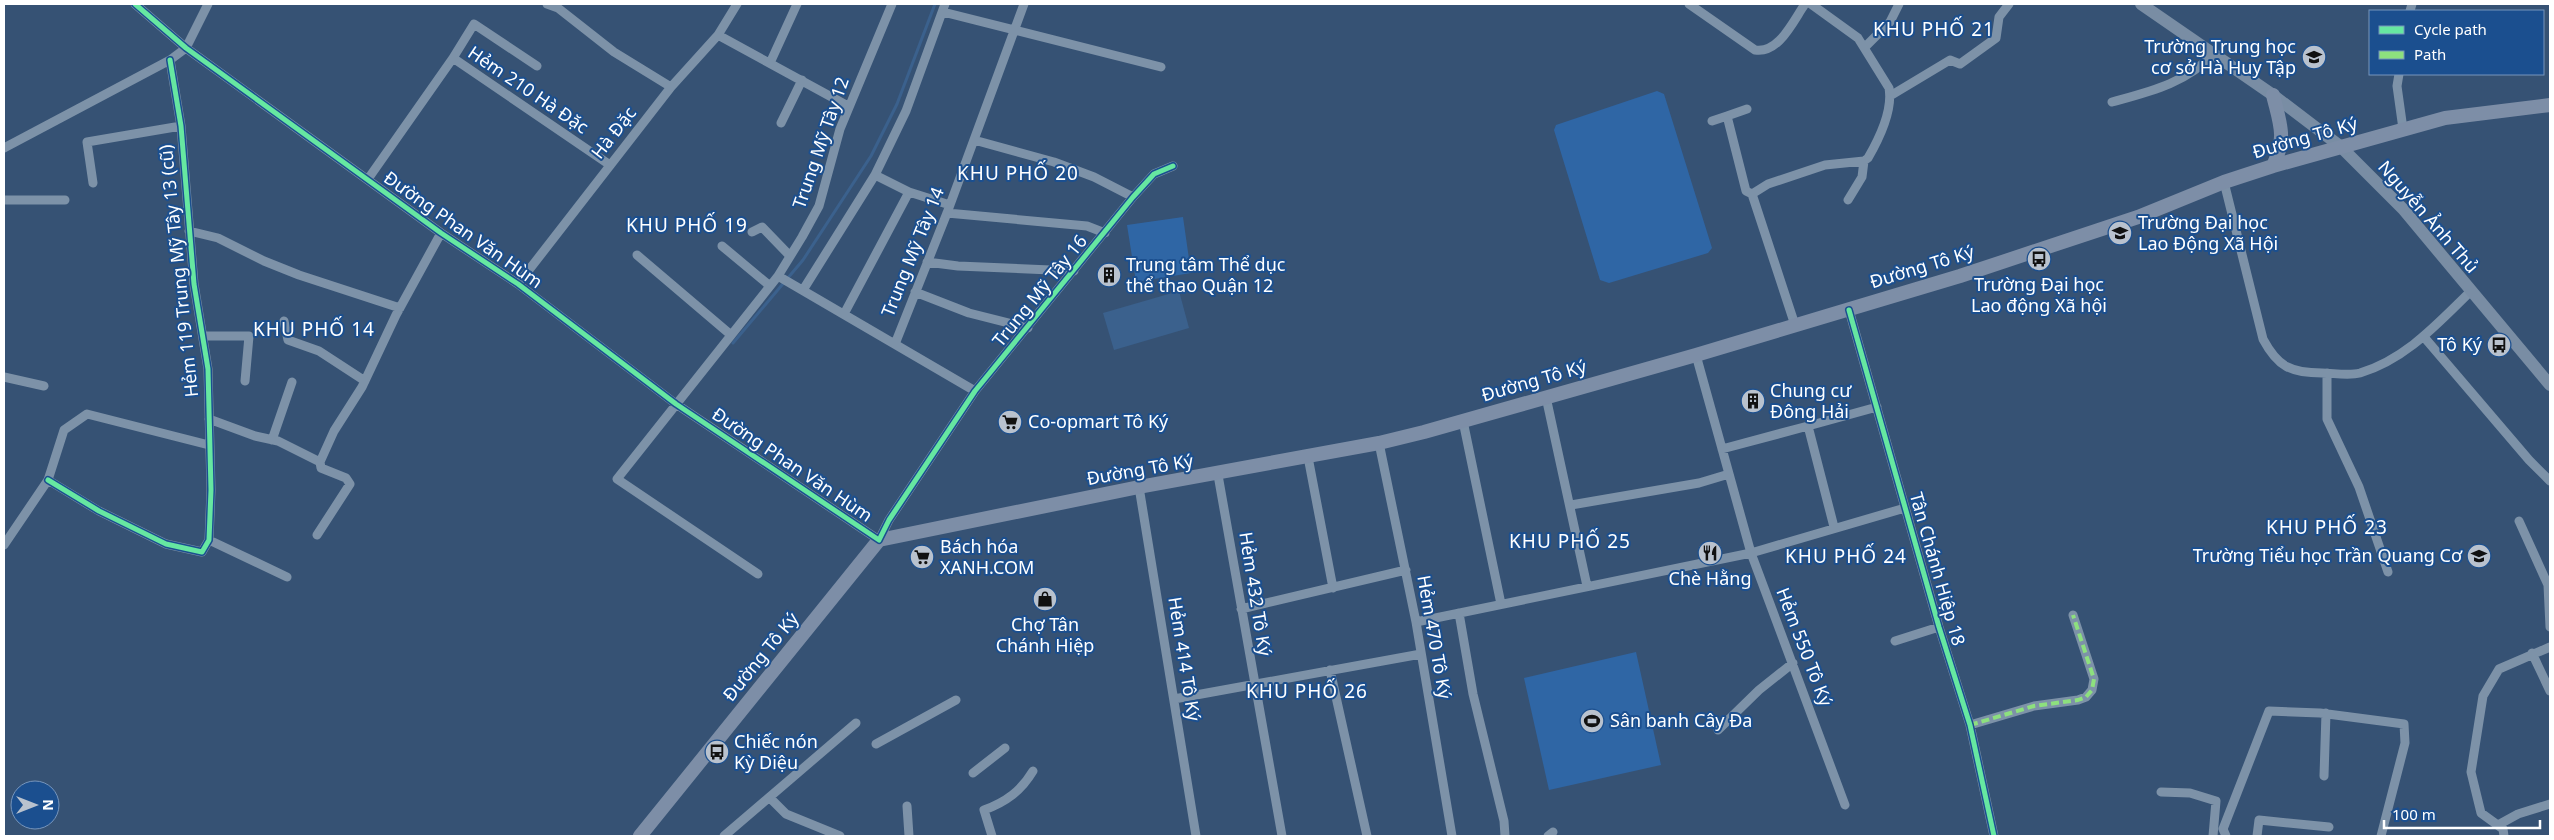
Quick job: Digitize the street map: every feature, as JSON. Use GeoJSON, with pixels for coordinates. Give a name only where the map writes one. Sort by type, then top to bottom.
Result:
{"type":"FeatureCollection","features":[{"type":"Feature","properties":{"kind":"main road","name":"Nguyễn Ảnh Thủ"},"geometry":{"type":"LineString","coordinates":[[2141,4],[2273,95],[2340,146],[2402,209],[2550,385]]}},
{"type":"Feature","properties":{"kind":"main road"},"geometry":{"type":"LineString","coordinates":[[2273,95],[2280,115],[2282,144],[2273,166]]}},
{"type":"Feature","properties":{"kind":"main road","name":"Đường Tô Ký"},"geometry":{"type":"LineString","coordinates":[[640,836],[879,540],[1379,443],[1464,421],[1849,310],[2138,217],[2224,182],[2340,146],[2445,118],[2550,106]]}},
{"type":"Feature","properties":{"kind":"street","name":"Đường Phan Văn Hùm"},"geometry":{"type":"LineString","coordinates":[[135,4],[186,48],[440,233],[518,284],[676,404],[879,540]]}},
{"type":"Feature","properties":{"kind":"street"},"geometry":{"type":"LineString","coordinates":[[4,148],[170,60],[186,48],[208,4]]}},
{"type":"Feature","properties":{"kind":"street"},"geometry":{"type":"LineString","coordinates":[[547,4],[558,8],[614,52],[671,88]]}},
{"type":"Feature","properties":{"kind":"street","name":"Hà Đặc"},"geometry":{"type":"LineString","coordinates":[[518,284],[671,88],[718,36],[737,4]]}},
{"type":"Feature","properties":{"kind":"street"},"geometry":{"type":"LineString","coordinates":[[770,63],[797,4]]}},
{"type":"Feature","properties":{"kind":"street","name":"Trung Mỹ Tây 12"},"geometry":{"type":"LineString","coordinates":[[758,574],[617,479],[770,286],[780,277],[790,256],[820,206],[848,106],[892,4]]}},
{"type":"Feature","properties":{"kind":"street","name":"Trung Mỹ Tây 14"},"geometry":{"type":"LineString","coordinates":[[894,344],[948,209],[1024,4]]}},
{"type":"Feature","properties":{"kind":"street"},"geometry":{"type":"LineString","coordinates":[[1689,4],[1755,50],[1764,52],[1773,48],[1805,4]]}},
{"type":"Feature","properties":{"kind":"street"},"geometry":{"type":"LineString","coordinates":[[1811,4],[1858,38],[1889,88],[1890,96],[1881,130],[1870,154],[1864,161],[1862,177],[1848,200]]}},
{"type":"Feature","properties":{"kind":"street"},"geometry":{"type":"LineString","coordinates":[[1865,47],[1890,22],[1900,4]]}},
{"type":"Feature","properties":{"kind":"street"},"geometry":{"type":"LineString","coordinates":[[1890,96],[1950,60],[1960,64],[1996,38],[1998,17],[2009,4]]}},
{"type":"Feature","properties":{"kind":"street"},"geometry":{"type":"LineString","coordinates":[[803,290],[875,175],[906,111],[944,8],[1015,30],[1161,67]]}},
{"type":"Feature","properties":{"kind":"street","name":"Hẻm 210 Hà Đặc"},"geometry":{"type":"LineString","coordinates":[[537,66],[474,24],[454,58],[610,165]]}},
{"type":"Feature","properties":{"kind":"street"},"geometry":{"type":"LineString","coordinates":[[718,36],[848,106]]}},
{"type":"Feature","properties":{"kind":"street"},"geometry":{"type":"LineString","coordinates":[[2112,102],[2178,80],[2201,67],[2213,54]]}},
{"type":"Feature","properties":{"kind":"street"},"geometry":{"type":"LineString","coordinates":[[368,179],[454,58]]}},
{"type":"Feature","properties":{"kind":"street","name":"Hẻm 119 Trung Mỹ Tây 13 (cũ)"},"geometry":{"type":"LineString","coordinates":[[170,60],[180,126],[194,284],[208,369],[211,490],[209,540]]}},
{"type":"Feature","properties":{"kind":"street"},"geometry":{"type":"LineString","coordinates":[[2399,75],[2397,86],[2403,129]]}},
{"type":"Feature","properties":{"kind":"street"},"geometry":{"type":"LineString","coordinates":[[781,123],[802,80]]}},
{"type":"Feature","properties":{"kind":"street"},"geometry":{"type":"LineString","coordinates":[[1712,121],[1747,110]]}},
{"type":"Feature","properties":{"kind":"street"},"geometry":{"type":"LineString","coordinates":[[1727,116],[1746,192],[1752,194]]}},
{"type":"Feature","properties":{"kind":"street"},"geometry":{"type":"LineString","coordinates":[[93,183],[87,142],[180,126]]}},
{"type":"Feature","properties":{"kind":"street"},"geometry":{"type":"LineString","coordinates":[[974,140],[1054,162],[1094,178],[1134,198]]}},
{"type":"Feature","properties":{"kind":"street"},"geometry":{"type":"LineString","coordinates":[[1752,194],[1768,184],[1825,165],[1864,161]]}},
{"type":"Feature","properties":{"kind":"street","name":"Trung Mỹ Tây 16"},"geometry":{"type":"LineString","coordinates":[[879,540],[889,520],[975,391],[1154,174],[1173,166]]}},
{"type":"Feature","properties":{"kind":"street"},"geometry":{"type":"LineString","coordinates":[[875,175],[948,209],[1087,226],[1105,233]]}},
{"type":"Feature","properties":{"kind":"street"},"geometry":{"type":"LineString","coordinates":[[2224,182],[2263,340],[2271,354],[2289,370],[2358,374],[2395,358],[2424,337],[2470,292]]}},
{"type":"Feature","properties":{"kind":"street"},"geometry":{"type":"LineString","coordinates":[[844,314],[908,192]]}},
{"type":"Feature","properties":{"kind":"street"},"geometry":{"type":"LineString","coordinates":[[1752,194],[1795,325]]}},
{"type":"Feature","properties":{"kind":"street"},"geometry":{"type":"LineString","coordinates":[[4,200],[65,200]]}},
{"type":"Feature","properties":{"kind":"street"},"geometry":{"type":"LineString","coordinates":[[752,232],[762,227],[790,256]]}},
{"type":"Feature","properties":{"kind":"street"},"geometry":{"type":"LineString","coordinates":[[189,231],[218,238],[264,261],[347,292],[400,308]]}},
{"type":"Feature","properties":{"kind":"street"},"geometry":{"type":"LineString","coordinates":[[317,535],[350,484],[346,478],[322,468],[320,462],[334,431],[365,381],[400,308],[440,233]]}},
{"type":"Feature","properties":{"kind":"street"},"geometry":{"type":"LineString","coordinates":[[722,246],[770,286]]}},
{"type":"Feature","properties":{"kind":"street"},"geometry":{"type":"LineString","coordinates":[[637,255],[731,335]]}},
{"type":"Feature","properties":{"kind":"street"},"geometry":{"type":"LineString","coordinates":[[927,262],[958,266],[1074,271]]}},
{"type":"Feature","properties":{"kind":"street"},"geometry":{"type":"LineString","coordinates":[[780,277],[975,391]]}},
{"type":"Feature","properties":{"kind":"street"},"geometry":{"type":"LineString","coordinates":[[915,292],[969,313],[1028,328]]}},
{"type":"Feature","properties":{"kind":"street","name":"Tân Chánh Hiệp 18"},"geometry":{"type":"LineString","coordinates":[[1849,310],[1939,628],[1970,725],[1994,836]]}},
{"type":"Feature","properties":{"kind":"street"},"geometry":{"type":"LineString","coordinates":[[284,321],[288,340],[319,351],[365,381]]}},
{"type":"Feature","properties":{"kind":"street"},"geometry":{"type":"LineString","coordinates":[[204,336],[248,336],[245,381]]}},
{"type":"Feature","properties":{"kind":"street"},"geometry":{"type":"LineString","coordinates":[[2424,337],[2550,481]]}},
{"type":"Feature","properties":{"kind":"street","name":"Hẻm 550 Tô Ký"},"geometry":{"type":"LineString","coordinates":[[1696,355],[1751,553],[1844,805]]}},
{"type":"Feature","properties":{"kind":"street"},"geometry":{"type":"LineString","coordinates":[[2327,373],[2327,420],[2359,487],[2388,572]]}},
{"type":"Feature","properties":{"kind":"street"},"geometry":{"type":"LineString","coordinates":[[4,377],[44,386]]}},
{"type":"Feature","properties":{"kind":"street"},"geometry":{"type":"LineString","coordinates":[[272,440],[292,382]]}},
{"type":"Feature","properties":{"kind":"street"},"geometry":{"type":"LineString","coordinates":[[1546,398],[1571,505],[1587,586]]}},
{"type":"Feature","properties":{"kind":"street"},"geometry":{"type":"LineString","coordinates":[[1722,449],[1877,407]]}},
{"type":"Feature","properties":{"kind":"street"},"geometry":{"type":"LineString","coordinates":[[4,544],[25,517],[48,480],[64,430],[87,414],[209,445]]}},
{"type":"Feature","properties":{"kind":"street"},"geometry":{"type":"LineString","coordinates":[[209,419],[272,440],[320,462]]}},
{"type":"Feature","properties":{"kind":"street"},"geometry":{"type":"LineString","coordinates":[[1464,421],[1500,604]]}},
{"type":"Feature","properties":{"kind":"street"},"geometry":{"type":"LineString","coordinates":[[1808,426],[1834,527]]}},
{"type":"Feature","properties":{"kind":"street","name":"Hẻm 470 Tô Ký"},"geometry":{"type":"LineString","coordinates":[[1379,443],[1416,622],[1452,836]]}},
{"type":"Feature","properties":{"kind":"street"},"geometry":{"type":"LineString","coordinates":[[1308,457],[1332,588]]}},
{"type":"Feature","properties":{"kind":"street"},"geometry":{"type":"LineString","coordinates":[[1571,505],[1699,482],[1729,474]]}},
{"type":"Feature","properties":{"kind":"street","name":"Hẻm 432 Tô Ký"},"geometry":{"type":"LineString","coordinates":[[1218,475],[1253,684],[1282,836]]}},
{"type":"Feature","properties":{"kind":"street"},"geometry":{"type":"LineString","coordinates":[[48,480],[99,511],[166,544],[202,552],[209,540],[287,577]]}},
{"type":"Feature","properties":{"kind":"street","name":"Hẻm 414 Tô Ký"},"geometry":{"type":"LineString","coordinates":[[1140,488],[1196,836]]}},
{"type":"Feature","properties":{"kind":"street"},"geometry":{"type":"LineString","coordinates":[[1416,622],[1751,553],[1834,527],[1905,508]]}},
{"type":"Feature","properties":{"kind":"street"},"geometry":{"type":"LineString","coordinates":[[2519,521],[2548,585],[2550,627]]}},
{"type":"Feature","properties":{"kind":"street"},"geometry":{"type":"LineString","coordinates":[[1241,609],[1406,570]]}},
{"type":"Feature","properties":{"kind":"street"},"geometry":{"type":"LineString","coordinates":[[1459,613],[1473,694],[1504,821],[1505,836]]}},
{"type":"Feature","properties":{"kind":"street"},"geometry":{"type":"LineString","coordinates":[[1970,725],[2034,706],[2078,700],[2092,690],[2094,679],[2073,614]]}},
{"type":"Feature","properties":{"kind":"street"},"geometry":{"type":"LineString","coordinates":[[1895,641],[1939,628]]}},
{"type":"Feature","properties":{"kind":"street"},"geometry":{"type":"LineString","coordinates":[[2504,836],[2504,829],[2481,813],[2470,772],[2483,696],[2499,669],[2532,653],[2550,647]]}},
{"type":"Feature","properties":{"kind":"street"},"geometry":{"type":"LineString","coordinates":[[2532,653],[2550,691]]}},
{"type":"Feature","properties":{"kind":"street"},"geometry":{"type":"LineString","coordinates":[[1174,699],[1421,654]]}},
{"type":"Feature","properties":{"kind":"street"},"geometry":{"type":"LineString","coordinates":[[1718,730],[1764,685],[1793,663]]}},
{"type":"Feature","properties":{"kind":"street"},"geometry":{"type":"LineString","coordinates":[[1330,670],[1367,836]]}},
{"type":"Feature","properties":{"kind":"street"},"geometry":{"type":"LineString","coordinates":[[876,744],[956,700]]}},
{"type":"Feature","properties":{"kind":"street"},"geometry":{"type":"LineString","coordinates":[[2226,836],[2224,829],[2268,711],[2326,713],[2404,724],[2405,743],[2381,836]]}},
{"type":"Feature","properties":{"kind":"street"},"geometry":{"type":"LineString","coordinates":[[2324,776],[2326,713]]}},
{"type":"Feature","properties":{"kind":"street"},"geometry":{"type":"LineString","coordinates":[[724,836],[856,724]]}},
{"type":"Feature","properties":{"kind":"street"},"geometry":{"type":"LineString","coordinates":[[972,773],[1005,748]]}},
{"type":"Feature","properties":{"kind":"street"},"geometry":{"type":"LineString","coordinates":[[992,836],[984,810],[1010,798],[1023,786],[1033,771]]}},
{"type":"Feature","properties":{"kind":"street"},"geometry":{"type":"LineString","coordinates":[[2161,792],[2190,793],[2216,801],[2213,836]]}},
{"type":"Feature","properties":{"kind":"street"},"geometry":{"type":"LineString","coordinates":[[770,798],[786,814],[840,836]]}},
{"type":"Feature","properties":{"kind":"street"},"geometry":{"type":"LineString","coordinates":[[2498,825],[2518,814],[2550,804]]}},
{"type":"Feature","properties":{"kind":"street"},"geometry":{"type":"LineString","coordinates":[[907,806],[909,836]]}},
{"type":"Feature","properties":{"kind":"street"},"geometry":{"type":"LineString","coordinates":[[2257,836],[2259,820],[2329,827]]}},
{"type":"Feature","properties":{"kind":"shaded area"},"geometry":{"type":"Polygon","coordinates":[[[1657,91],[1664,94],[1712,248],[1708,253],[1609,283],[1600,280],[1554,130],[1556,125],[1657,91]]]}},
{"type":"Feature","properties":{"kind":"shaded area"},"geometry":{"type":"Polygon","coordinates":[[[1183,217],[1191,273],[1136,282],[1127,225],[1183,217]]]}},
{"type":"Feature","properties":{"kind":"shaded area"},"geometry":{"type":"Polygon","coordinates":[[[1179,291],[1189,328],[1114,350],[1103,313],[1179,291]]]}},
{"type":"Feature","properties":{"kind":"shaded area","name":"Sân banh Cây Đa"},"geometry":{"type":"Polygon","coordinates":[[[1636,652],[1661,765],[1549,790],[1524,678],[1636,652]]]}},
{"type":"Feature","properties":{"kind":"waterway"},"geometry":{"type":"LineString","coordinates":[[733,343],[803,260],[871,156],[897,104],[935,4]]}},
{"type":"Feature","properties":{"kind":"marked path"},"geometry":{"type":"LineString","coordinates":[[1970,725],[2034,706],[2078,700],[2086,697],[2092,690],[2094,679],[2073,615]]}},
{"type":"Feature","properties":{"kind":"cycle path"},"geometry":{"type":"LineString","coordinates":[[135,4],[186,48],[441,233],[518,284],[676,404],[879,540],[889,520],[975,391],[1133,197],[1154,174],[1173,166]]}},
{"type":"Feature","properties":{"kind":"cycle path"},"geometry":{"type":"LineString","coordinates":[[48,480],[99,511],[166,544],[202,552],[209,540],[211,490],[208,369],[194,284],[181,126],[170,60]]}},
{"type":"Feature","properties":{"kind":"cycle path"},"geometry":{"type":"LineString","coordinates":[[1849,310],[1939,627],[1970,725],[1994,836]]}},
{"type":"Feature","properties":{"kind":"place","name":"Trường Trung học cơ sở Hà Huy Tập"},"geometry":{"type":"Point","coordinates":[2314,57]}},
{"type":"Feature","properties":{"kind":"place","name":"Trường Đại học Lao Động Xã Hội"},"geometry":{"type":"Point","coordinates":[2120,233]}},
{"type":"Feature","properties":{"kind":"place","name":"Trường Đại học Lao động Xã hội"},"geometry":{"type":"Point","coordinates":[2039,259]}},
{"type":"Feature","properties":{"kind":"place","name":"Trung tâm Thể dục thể thao Quận 12"},"geometry":{"type":"Point","coordinates":[1109,275]}},
{"type":"Feature","properties":{"kind":"place","name":"Tô Ký"},"geometry":{"type":"Point","coordinates":[2499,345]}},
{"type":"Feature","properties":{"kind":"place","name":"Chung cư Đông Hải"},"geometry":{"type":"Point","coordinates":[1753,401]}},
{"type":"Feature","properties":{"kind":"place","name":"Co-opmart Tô Ký"},"geometry":{"type":"Point","coordinates":[1010,422]}},
{"type":"Feature","properties":{"kind":"place","name":"Chè Hằng"},"geometry":{"type":"Point","coordinates":[1710,553]}},
{"type":"Feature","properties":{"kind":"place","name":"Trường Tiểu học Trần Quang Cơ"},"geometry":{"type":"Point","coordinates":[2479,556]}},
{"type":"Feature","properties":{"kind":"place","name":"Bách hóa XANH.COM"},"geometry":{"type":"Point","coordinates":[922,557]}},
{"type":"Feature","properties":{"kind":"place","name":"Chợ Tân Chánh Hiệp"},"geometry":{"type":"Point","coordinates":[1045,599]}},
{"type":"Feature","properties":{"kind":"place","name":"Sân banh Cây Đa"},"geometry":{"type":"Point","coordinates":[1592,721]}},
{"type":"Feature","properties":{"kind":"place","name":"Chiếc nón Kỳ Diệu"},"geometry":{"type":"Point","coordinates":[717,752]}},
{"type":"Feature","properties":{"kind":"district","name":"KHU PHỐ 21"},"geometry":{"type":"Point","coordinates":[1934,29]}},
{"type":"Feature","properties":{"kind":"district","name":"KHU PHỐ 20"},"geometry":{"type":"Point","coordinates":[1018,173]}},
{"type":"Feature","properties":{"kind":"district","name":"KHU PHỐ 19"},"geometry":{"type":"Point","coordinates":[687,225]}},
{"type":"Feature","properties":{"kind":"district","name":"KHU PHỐ 14"},"geometry":{"type":"Point","coordinates":[314,329]}},
{"type":"Feature","properties":{"kind":"district","name":"KHU PHỐ 23"},"geometry":{"type":"Point","coordinates":[2327,527]}},
{"type":"Feature","properties":{"kind":"district","name":"KHU PHỐ 25"},"geometry":{"type":"Point","coordinates":[1570,541]}},
{"type":"Feature","properties":{"kind":"district","name":"KHU PHỐ 24"},"geometry":{"type":"Point","coordinates":[1846,556]}},
{"type":"Feature","properties":{"kind":"district","name":"KHU PHỐ 26"},"geometry":{"type":"Point","coordinates":[1307,691]}}]}
